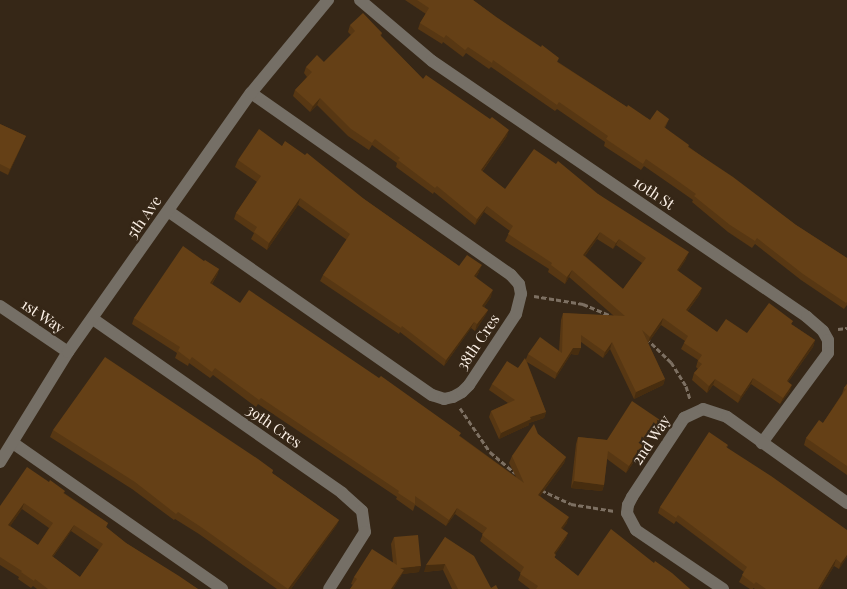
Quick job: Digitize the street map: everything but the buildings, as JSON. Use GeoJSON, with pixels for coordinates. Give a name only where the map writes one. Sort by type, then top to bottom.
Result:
{"type":"FeatureCollection","features":[{"type":"Feature","properties":{"kind":"street","name":"5th Ave"},"geometry":{"type":"LineString","coordinates":[[0,462],[68,352],[251,93],[328,0]]}},
{"type":"Feature","properties":{"kind":"street","name":"10th St"},"geometry":{"type":"LineString","coordinates":[[360,0],[432,61],[808,317],[823,331],[828,340],[828,353],[762,443]]}},
{"type":"Feature","properties":{"kind":"street"},"geometry":{"type":"LineString","coordinates":[[251,93],[511,275],[519,284],[521,294]]}},
{"type":"Feature","properties":{"kind":"street"},"geometry":{"type":"LineString","coordinates":[[168,211],[432,395],[444,399],[453,397]]}},
{"type":"Feature","properties":{"kind":"street","name":"38th Cres"},"geometry":{"type":"LineString","coordinates":[[453,397],[469,385],[516,314],[521,294]]}},
{"type":"Feature","properties":{"kind":"street","name":"1st Way"},"geometry":{"type":"LineString","coordinates":[[0,306],[68,352]]}},
{"type":"Feature","properties":{"kind":"street","name":"39th Cres"},"geometry":{"type":"LineString","coordinates":[[93,318],[342,493],[362,511],[365,532],[329,589]]}},
{"type":"Feature","properties":{"kind":"street","name":"2nd Way"},"geometry":{"type":"LineString","coordinates":[[626,513],[632,497],[684,418],[703,409],[727,417],[847,504]]}},
{"type":"Feature","properties":{"kind":"street"},"geometry":{"type":"LineString","coordinates":[[12,443],[222,589]]}},
{"type":"Feature","properties":{"kind":"street"},"geometry":{"type":"LineString","coordinates":[[626,513],[636,530],[723,589]]}},
{"type":"Feature","properties":{"kind":"path"},"geometry":{"type":"LineString","coordinates":[[521,294],[584,304],[612,317]]}},
{"type":"Feature","properties":{"kind":"path"},"geometry":{"type":"LineString","coordinates":[[645,337],[653,342],[671,362],[686,386],[694,412]]}},
{"type":"Feature","properties":{"kind":"path"},"geometry":{"type":"LineString","coordinates":[[453,397],[490,452],[519,475]]}},
{"type":"Feature","properties":{"kind":"path"},"geometry":{"type":"LineString","coordinates":[[539,489],[571,504],[626,513]]}}]}
